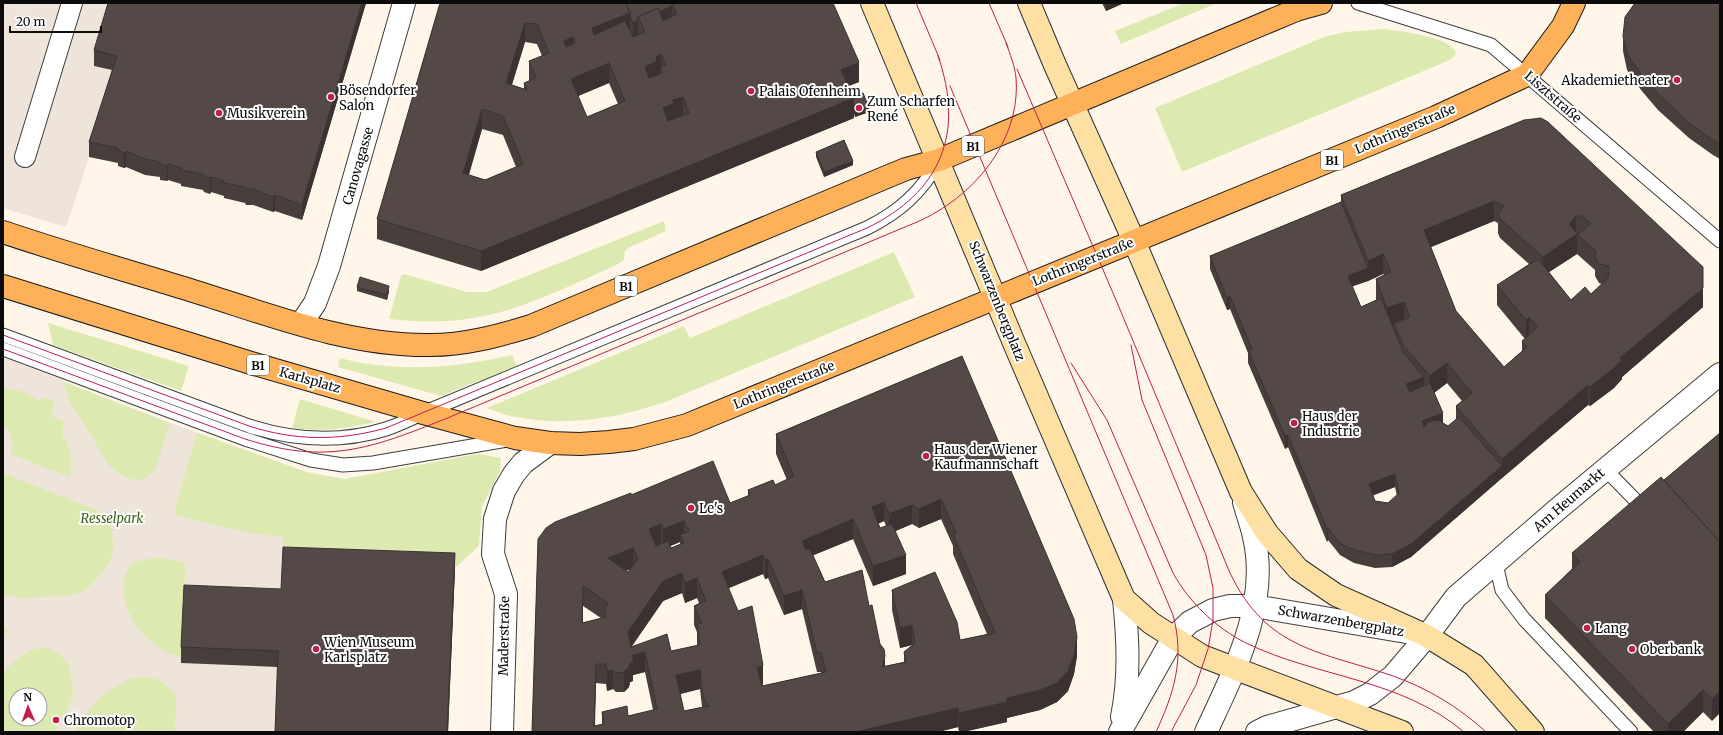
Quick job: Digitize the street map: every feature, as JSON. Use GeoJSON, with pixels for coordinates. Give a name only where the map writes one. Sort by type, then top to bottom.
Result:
{"type":"FeatureCollection","features":[{"type":"Feature","properties":{"kind":"main road","name":"Schwarzenbergplatz"},"geometry":{"type":"LineString","coordinates":[[872,3],[1124,599],[1151,623],[1202,656],[1402,732]]}},
{"type":"Feature","properties":{"kind":"main road","name":"Schwarzenbergplatz"},"geometry":{"type":"LineString","coordinates":[[1029,3],[1134,241],[1241,492],[1267,533],[1298,569],[1336,595],[1427,636],[1474,666],[1533,732]]}},
{"type":"Feature","properties":{"kind":"main road","name":"B1"},"geometry":{"type":"LineString","coordinates":[[3,232],[301,324],[355,339],[395,344],[431,345],[465,342],[498,336],[531,326],[906,169],[939,160],[1073,105],[1296,10],[1321,3]]}},
{"type":"Feature","properties":{"kind":"main road","name":"Lothringerstraße"},"geometry":{"type":"LineString","coordinates":[[550,443],[580,444],[634,439],[687,425],[1436,117],[1527,74],[1563,26],[1574,3]]}},
{"type":"Feature","properties":{"kind":"main road","name":"Karlsplatz"},"geometry":{"type":"LineString","coordinates":[[3,286],[251,363],[423,414],[516,438],[550,443]]}},
{"type":"Feature","properties":{"kind":"street"},"geometry":{"type":"LineString","coordinates":[[24,158],[72,3]]}},
{"type":"Feature","properties":{"kind":"street","name":"Canovagasse"},"geometry":{"type":"LineString","coordinates":[[301,324],[315,303],[329,266],[404,3]]}},
{"type":"Feature","properties":{"kind":"street","name":"Am Heumarkt"},"geometry":{"type":"LineString","coordinates":[[1427,636],[1456,598],[1605,469],[1720,374]]}},
{"type":"Feature","properties":{"kind":"street","name":"Maderstraße"},"geometry":{"type":"LineString","coordinates":[[502,732],[506,594],[493,554],[495,519],[504,491],[514,474],[523,463],[550,443]]}},
{"type":"Feature","properties":{"kind":"street","name":"Schwarzenbergplatz"},"geometry":{"type":"LineString","coordinates":[[1206,732],[1235,669],[1245,642],[1254,606],[1258,572],[1255,538],[1241,492]]}},
{"type":"Feature","properties":{"kind":"street","name":"Schwarzenbergplatz"},"geometry":{"type":"LineString","coordinates":[[1120,732],[1127,690],[1128,652],[1124,599]]}},
{"type":"Feature","properties":{"kind":"street","name":"Schwarzenbergplatz"},"geometry":{"type":"LineString","coordinates":[[1120,732],[1173,638],[1190,622],[1209,611],[1230,606],[1254,606],[1427,636]]}},
{"type":"Feature","properties":{"kind":"street","name":"Schwarzenbergplatz"},"geometry":{"type":"LineString","coordinates":[[1258,732],[1267,727],[1337,708],[1370,694],[1393,676],[1427,636]]}},
{"type":"Feature","properties":{"kind":"lane","name":"Lisztstraße"},"geometry":{"type":"LineString","coordinates":[[1358,3],[1491,45],[1527,74],[1720,241]]}},
{"type":"Feature","properties":{"kind":"lane"},"geometry":{"type":"LineString","coordinates":[[3,335],[249,426],[275,434],[313,438],[357,435],[386,428],[423,414],[867,228],[887,218],[910,201],[928,179],[939,160]]}},
{"type":"Feature","properties":{"kind":"lane"},"geometry":{"type":"LineString","coordinates":[[3,349],[245,440],[289,454],[328,462],[343,464],[373,464],[516,438]]}},
{"type":"Feature","properties":{"kind":"lane"},"geometry":{"type":"LineString","coordinates":[[1605,469],[1647,512]]}},
{"type":"Feature","properties":{"kind":"lane"},"geometry":{"type":"LineString","coordinates":[[1496,564],[1502,590],[1524,619],[1631,732]]}},
{"type":"Feature","properties":{"kind":"green space"},"geometry":{"type":"Polygon","coordinates":[[[1184,3],[1217,3],[1121,44],[1115,31],[1184,3]]]}},
{"type":"Feature","properties":{"kind":"green space"},"geometry":{"type":"Polygon","coordinates":[[[1384,29],[1413,33],[1436,39],[1453,48],[1456,54],[1445,62],[1182,172],[1155,108],[1324,37],[1345,32],[1384,29]]]}},
{"type":"Feature","properties":{"kind":"green space"},"geometry":{"type":"Polygon","coordinates":[[[664,221],[666,231],[628,248],[625,251],[624,260],[615,266],[564,289],[528,303],[492,314],[463,320],[432,322],[389,319],[401,276],[404,274],[467,292],[487,292],[664,221]]]}},
{"type":"Feature","properties":{"kind":"green space"},"geometry":{"type":"Polygon","coordinates":[[[894,252],[915,297],[668,401],[631,412],[574,421],[535,420],[509,416],[487,408],[684,326],[690,338],[894,252]]]}},
{"type":"Feature","properties":{"kind":"green space"},"geometry":{"type":"Polygon","coordinates":[[[48,323],[189,366],[181,391],[53,345],[48,323]]]}},
{"type":"Feature","properties":{"kind":"green space"},"geometry":{"type":"Polygon","coordinates":[[[512,355],[517,366],[482,382],[480,380],[441,396],[338,367],[340,358],[383,366],[426,367],[448,366],[512,355]]]}},
{"type":"Feature","properties":{"kind":"green space","name":"Resselpark"},"geometry":{"type":"Polygon","coordinates":[[[3,358],[170,423],[307,472],[344,479],[477,454],[501,458],[500,471],[482,507],[479,546],[455,568],[283,562],[181,663],[268,666],[275,732],[3,732],[3,358]]]}},
{"type":"Feature","properties":{"kind":"green space"},"geometry":{"type":"Polygon","coordinates":[[[300,399],[375,422],[334,429],[313,430],[292,428],[300,399]]]}},
{"type":"Feature","properties":{"kind":"shaded area"},"geometry":{"type":"Polygon","coordinates":[[[3,3],[112,3],[94,65],[117,71],[67,225],[65,227],[3,208],[3,3]]]}},
{"type":"Feature","properties":{"kind":"shaded area"},"geometry":{"type":"Polygon","coordinates":[[[3,358],[63,380],[69,400],[109,465],[119,474],[129,479],[142,480],[149,476],[155,469],[170,423],[197,433],[175,509],[177,516],[249,533],[283,537],[281,605],[184,601],[185,563],[164,558],[153,558],[134,562],[125,575],[123,591],[127,609],[136,627],[164,651],[181,656],[181,663],[278,667],[275,732],[175,732],[176,695],[163,682],[153,678],[143,677],[130,679],[106,692],[83,716],[74,732],[54,732],[67,711],[72,699],[73,687],[70,668],[61,655],[46,647],[29,650],[8,667],[3,675],[3,636],[8,631],[3,627],[3,595],[20,598],[66,596],[82,592],[94,582],[105,569],[112,556],[113,545],[112,532],[107,518],[99,511],[3,473],[3,425],[9,431],[12,443],[10,454],[70,477],[71,462],[70,451],[62,433],[64,422],[59,418],[55,419],[51,412],[54,408],[53,401],[46,398],[39,400],[20,391],[3,388],[3,358]]]}},
{"type":"Feature","properties":{"kind":"building","name":"Musikverein"},"geometry":{"type":"Polygon","coordinates":[[[108,3],[362,3],[302,205],[275,195],[273,197],[253,189],[246,189],[245,187],[224,183],[224,181],[204,176],[203,174],[181,170],[181,168],[168,164],[167,166],[160,164],[160,162],[145,159],[126,151],[124,153],[118,150],[118,148],[89,142],[117,56],[94,50],[108,3]]]}},
{"type":"Feature","properties":{"kind":"building"},"geometry":{"type":"Polygon","coordinates":[[[440,3],[626,3],[630,13],[592,28],[594,35],[625,21],[633,37],[645,32],[638,17],[658,8],[663,21],[677,14],[672,3],[833,3],[859,62],[841,70],[854,98],[481,251],[377,219],[440,3]],[[525,23],[506,83],[527,90],[524,83],[536,78],[529,61],[549,53],[537,24],[525,23]],[[573,37],[564,41],[566,47],[575,43],[573,37]],[[661,54],[656,57],[657,61],[645,67],[649,78],[662,73],[660,67],[666,65],[661,54]],[[609,63],[571,79],[587,117],[625,101],[609,63]],[[683,97],[673,100],[674,103],[663,108],[668,121],[689,113],[683,97]],[[482,109],[463,173],[485,180],[523,164],[503,116],[482,109]]]}},
{"type":"Feature","properties":{"kind":"building"},"geometry":{"type":"Polygon","coordinates":[[[626,3],[672,3],[672,6],[659,12],[658,8],[638,17],[638,20],[633,23],[626,3]]]}},
{"type":"Feature","properties":{"kind":"building","name":"Akademietheater"},"geometry":{"type":"Polygon","coordinates":[[[1635,3],[1720,3],[1720,144],[1689,123],[1658,94],[1627,54],[1623,36],[1625,17],[1635,3]]]}},
{"type":"Feature","properties":{"kind":"building"},"geometry":{"type":"Polygon","coordinates":[[[863,93],[869,107],[855,113],[853,97],[863,93]]]}},
{"type":"Feature","properties":{"kind":"building"},"geometry":{"type":"Polygon","coordinates":[[[1541,118],[1548,122],[1703,267],[1703,288],[1620,358],[1622,360],[1614,368],[1590,387],[1588,385],[1502,459],[1456,406],[1472,393],[1447,363],[1430,376],[1403,345],[1394,323],[1410,317],[1404,302],[1387,308],[1376,279],[1391,272],[1383,254],[1368,261],[1341,195],[1524,120],[1541,118]],[[1494,201],[1424,230],[1456,311],[1504,367],[1527,347],[1522,341],[1538,327],[1529,317],[1526,320],[1497,285],[1538,259],[1571,300],[1585,287],[1591,294],[1608,278],[1609,266],[1599,264],[1595,256],[1596,251],[1577,234],[1543,257],[1500,219],[1498,213],[1504,206],[1494,201]],[[1576,216],[1569,225],[1578,234],[1591,224],[1582,216],[1576,216]]]}},
{"type":"Feature","properties":{"kind":"building"},"geometry":{"type":"Polygon","coordinates":[[[844,140],[853,161],[824,172],[816,152],[844,140]]]}},
{"type":"Feature","properties":{"kind":"building"},"geometry":{"type":"Polygon","coordinates":[[[1341,202],[1368,268],[1348,276],[1361,307],[1381,298],[1403,352],[1424,377],[1406,384],[1410,392],[1430,383],[1443,413],[1422,421],[1424,427],[1428,422],[1438,420],[1448,426],[1459,417],[1502,466],[1411,544],[1392,554],[1375,555],[1354,550],[1340,543],[1328,528],[1327,529],[1288,435],[1285,436],[1248,350],[1252,349],[1230,296],[1227,298],[1210,256],[1341,202]],[[1395,474],[1369,484],[1375,501],[1388,503],[1399,493],[1395,474]]]}},
{"type":"Feature","properties":{"kind":"building"},"geometry":{"type":"Polygon","coordinates":[[[360,277],[389,286],[387,295],[357,287],[360,277]]]}},
{"type":"Feature","properties":{"kind":"building"},"geometry":{"type":"Polygon","coordinates":[[[962,356],[1074,619],[1077,637],[1074,655],[1068,671],[1057,683],[1040,690],[1007,698],[1007,702],[959,713],[958,708],[855,732],[532,732],[538,539],[546,528],[555,522],[631,493],[631,495],[713,461],[730,503],[750,495],[748,490],[773,480],[775,485],[794,476],[776,434],[962,356]],[[941,499],[919,509],[912,505],[889,514],[884,502],[872,507],[880,528],[892,524],[906,555],[873,566],[853,519],[802,541],[806,550],[810,549],[825,582],[862,570],[869,606],[872,605],[880,644],[884,649],[885,656],[882,667],[906,662],[904,652],[915,643],[912,625],[900,628],[892,590],[935,572],[957,622],[960,640],[995,633],[953,534],[956,533],[941,499]],[[684,521],[663,529],[661,524],[649,529],[656,546],[668,541],[671,548],[684,543],[680,535],[689,531],[684,521]],[[633,548],[608,558],[628,572],[638,559],[633,548]],[[763,555],[722,572],[738,611],[752,606],[763,665],[757,667],[762,686],[826,672],[821,652],[817,653],[802,590],[784,596],[768,559],[765,560],[763,555]],[[682,573],[663,581],[628,632],[631,647],[667,634],[671,651],[700,645],[697,624],[702,623],[694,606],[706,601],[697,578],[685,583],[682,573]],[[583,586],[582,623],[606,617],[605,608],[608,603],[583,586]],[[645,652],[633,655],[633,662],[630,663],[629,667],[624,672],[616,673],[613,670],[607,671],[606,664],[596,664],[594,726],[604,724],[602,712],[627,706],[628,716],[657,709],[645,652]],[[700,670],[676,675],[684,711],[709,706],[703,697],[700,670]]]}},
{"type":"Feature","properties":{"kind":"building"},"geometry":{"type":"Polygon","coordinates":[[[1720,433],[1720,542],[1664,480],[1720,433]]]}},
{"type":"Feature","properties":{"kind":"building"},"geometry":{"type":"Polygon","coordinates":[[[1661,477],[1720,542],[1720,691],[1712,699],[1703,690],[1668,724],[1545,595],[1580,562],[1572,553],[1661,477]]]}},
{"type":"Feature","properties":{"kind":"building","name":"Wien Museum Karlsplatz"},"geometry":{"type":"Polygon","coordinates":[[[283,547],[455,553],[447,732],[275,732],[278,651],[181,647],[184,585],[281,589],[283,547]]]}},
{"type":"Feature","properties":{"kind":"tram line"},"geometry":{"type":"LineString","coordinates":[[916,3],[940,60]]}},
{"type":"Feature","properties":{"kind":"tram line"},"geometry":{"type":"LineString","coordinates":[[989,3],[1008,47]]}},
{"type":"Feature","properties":{"kind":"tram line"},"geometry":{"type":"LineString","coordinates":[[3,349],[245,439],[274,447],[300,451],[324,452],[347,450],[394,438],[445,419],[917,222],[937,212],[974,183],[989,165],[1001,145],[1010,124],[1015,102],[1016,78],[1006,43]]}},
{"type":"Feature","properties":{"kind":"tram line"},"geometry":{"type":"LineString","coordinates":[[3,335],[266,431],[300,437],[318,438],[352,435],[386,428],[867,228],[892,213],[913,197],[929,178],[940,157],[947,135],[949,110],[946,84],[938,56]]}},
{"type":"Feature","properties":{"kind":"tram line"},"geometry":{"type":"LineString","coordinates":[[1017,69],[1116,300],[1230,573],[1245,599],[1261,618],[1279,633],[1298,644],[1319,653],[1393,676],[1418,686],[1454,706],[1486,732]]}},
{"type":"Feature","properties":{"kind":"tram line"},"geometry":{"type":"LineString","coordinates":[[950,86],[1173,615],[1178,646],[1176,675],[1168,703],[1156,732]]}},
{"type":"Feature","properties":{"kind":"tram line"},"geometry":{"type":"LineString","coordinates":[[1131,345],[1142,400],[1206,555],[1213,588],[1213,620],[1208,649],[1196,685],[1171,732]]}},
{"type":"Feature","properties":{"kind":"tram line"},"geometry":{"type":"LineString","coordinates":[[1071,363],[1107,420],[1173,573],[1187,594],[1204,613],[1224,630],[1246,643],[1273,655],[1358,680],[1413,700],[1439,714],[1464,732]]}},
{"type":"Feature","properties":{"kind":"place","name":"Akademietheater"},"geometry":{"type":"Point","coordinates":[1677,80]}},
{"type":"Feature","properties":{"kind":"place","name":"Palais Ofenheim"},"geometry":{"type":"Point","coordinates":[751,91]}},
{"type":"Feature","properties":{"kind":"place","name":"Bösendorfer Salon"},"geometry":{"type":"Point","coordinates":[331,97]}},
{"type":"Feature","properties":{"kind":"place","name":"Zum Scharfen René"},"geometry":{"type":"Point","coordinates":[859,108]}},
{"type":"Feature","properties":{"kind":"place","name":"Musikverein"},"geometry":{"type":"Point","coordinates":[219,113]}},
{"type":"Feature","properties":{"kind":"place","name":"Haus der Industrie"},"geometry":{"type":"Point","coordinates":[1294,423]}},
{"type":"Feature","properties":{"kind":"place","name":"Haus der Wiener Kaufmannschaft"},"geometry":{"type":"Point","coordinates":[926,456]}},
{"type":"Feature","properties":{"kind":"place","name":"Le's"},"geometry":{"type":"Point","coordinates":[691,508]}},
{"type":"Feature","properties":{"kind":"place","name":"Lang"},"geometry":{"type":"Point","coordinates":[1587,628]}},
{"type":"Feature","properties":{"kind":"place","name":"Wien Museum Karlsplatz"},"geometry":{"type":"Point","coordinates":[316,649]}},
{"type":"Feature","properties":{"kind":"place","name":"Oberbank"},"geometry":{"type":"Point","coordinates":[1632,649]}},
{"type":"Feature","properties":{"kind":"place","name":"Chromotop"},"geometry":{"type":"Point","coordinates":[56,720]}}]}
